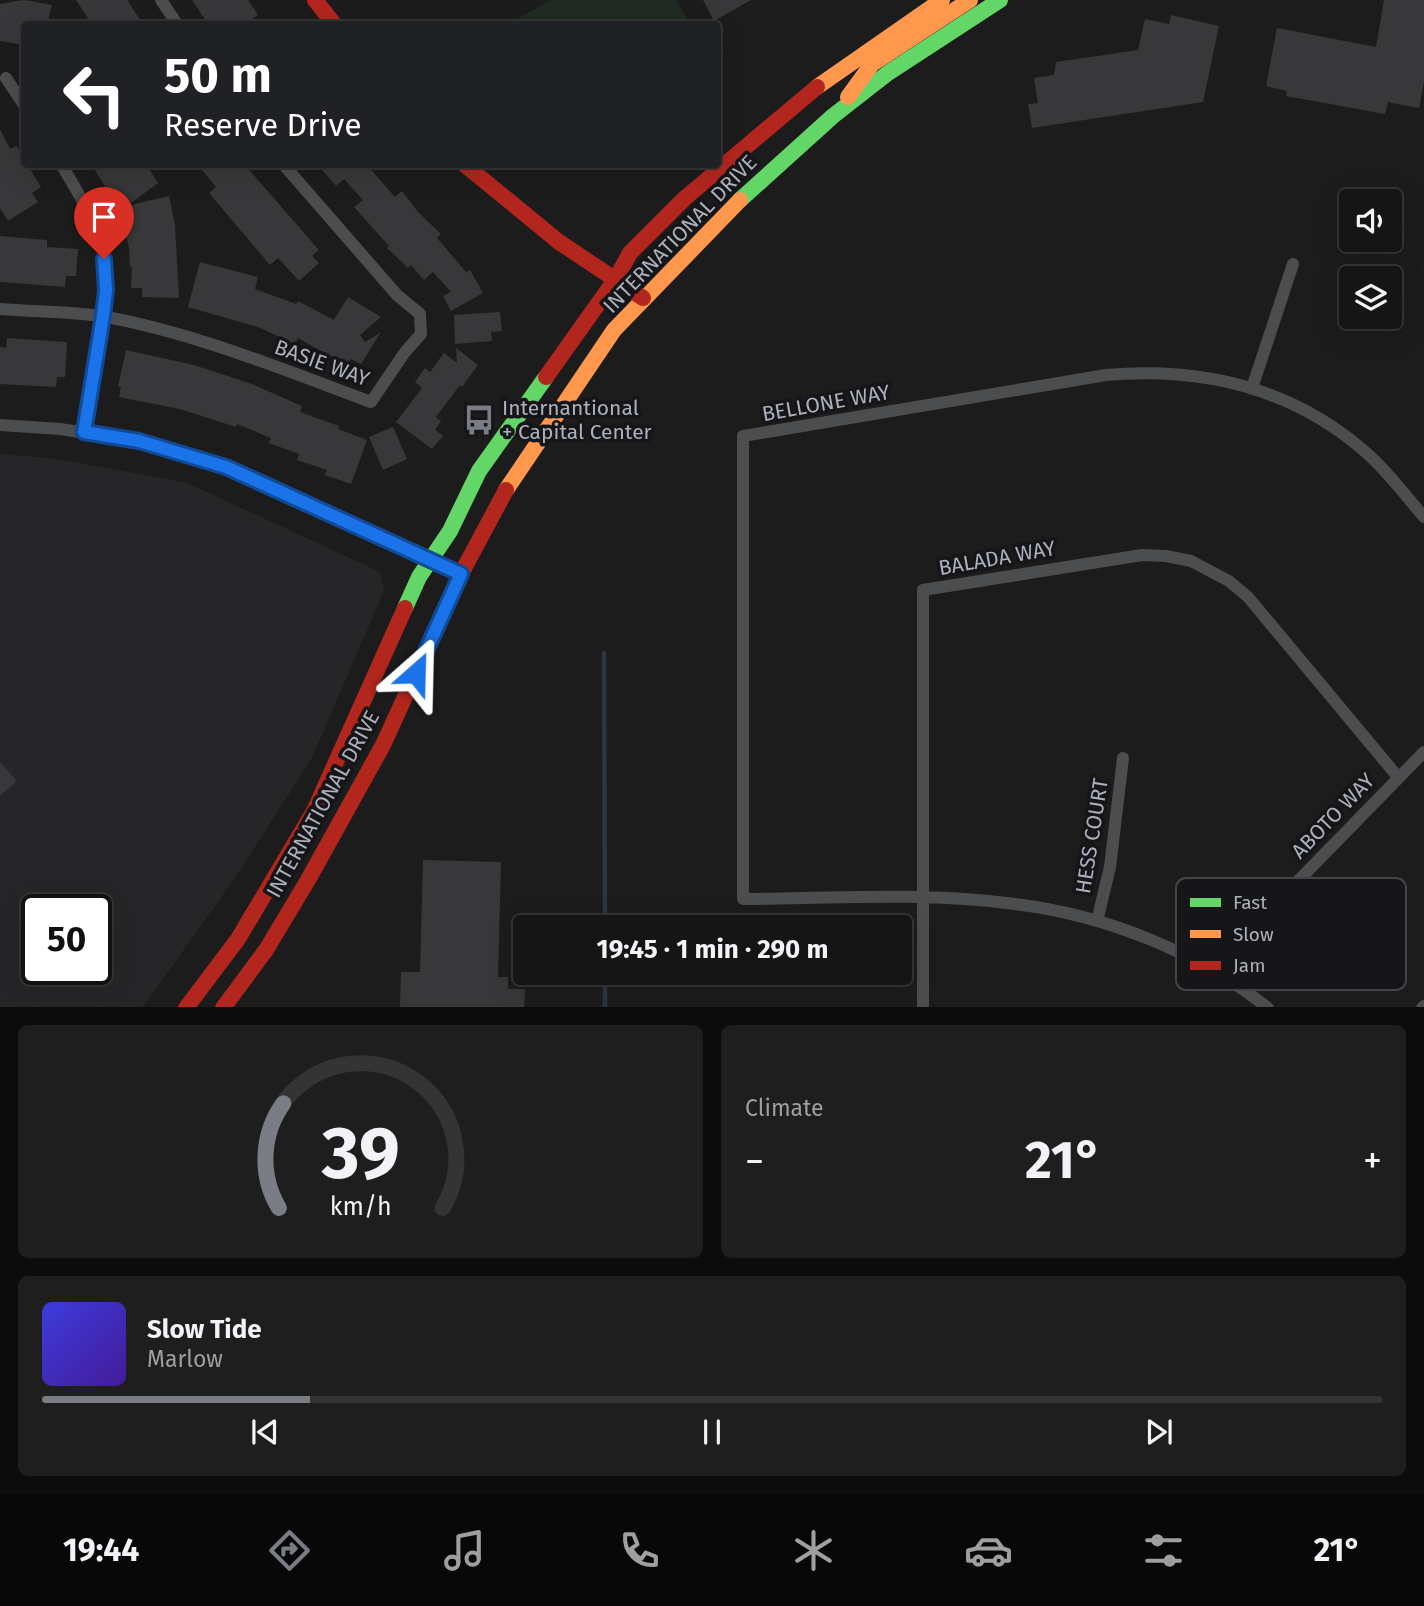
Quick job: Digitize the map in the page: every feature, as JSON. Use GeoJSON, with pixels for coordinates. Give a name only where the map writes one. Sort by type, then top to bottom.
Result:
{"type":"FeatureCollection","features":[{"type":"Feature","properties":{"kind":"main road"},"geometry":{"type":"LineString","coordinates":[[315,0],[332,21]]}},
{"type":"Feature","properties":{"kind":"main road","name":"INTERNATIONAL DRIVE"},"geometry":{"type":"LineString","coordinates":[[721,167],[811,91],[942,0]]}},
{"type":"Feature","properties":{"kind":"main road"},"geometry":{"type":"LineString","coordinates":[[833,116],[872,64],[970,0]]}},
{"type":"Feature","properties":{"kind":"main road","name":"INTERNATIONAL DRIVE"},"geometry":{"type":"LineString","coordinates":[[223,1007],[266,950],[377,757],[461,574],[510,483],[614,330],[781,161],[833,116],[922,49],[1000,0]]}},
{"type":"Feature","properties":{"kind":"main road"},"geometry":{"type":"LineString","coordinates":[[469,168],[559,242],[643,298]]}},
{"type":"Feature","properties":{"kind":"main road","name":"INTERNATIONAL DRIVE"},"geometry":{"type":"LineString","coordinates":[[186,1007],[238,939],[314,811],[419,577],[450,531],[479,471],[615,280],[630,253],[693,190],[719,168]]}},
{"type":"Feature","properties":{"kind":"street"},"geometry":{"type":"LineString","coordinates":[[162,0],[175,21]]}},
{"type":"Feature","properties":{"kind":"street"},"geometry":{"type":"LineString","coordinates":[[6,78],[21,100]]}},
{"type":"Feature","properties":{"kind":"street"},"geometry":{"type":"LineString","coordinates":[[63,168],[88,210],[104,259],[106,290],[103,316],[84,432]]}},
{"type":"Feature","properties":{"kind":"street","name":"BASIE WAY"},"geometry":{"type":"LineString","coordinates":[[0,309],[103,316],[159,328],[371,402],[405,352],[421,334],[420,314],[397,295],[286,168]]}},
{"type":"Feature","properties":{"kind":"street"},"geometry":{"type":"LineString","coordinates":[[1252,388],[1293,264]]}},
{"type":"Feature","properties":{"kind":"street","name":"BELLONE WAY"},"geometry":{"type":"LineString","coordinates":[[923,898],[743,899],[743,436],[1106,375],[1183,373],[1212,377],[1252,388],[1293,404],[1340,433],[1390,475],[1424,517]]}},
{"type":"Feature","properties":{"kind":"street"},"geometry":{"type":"LineString","coordinates":[[0,425],[84,432],[139,441],[226,467],[461,574]]}},
{"type":"Feature","properties":{"kind":"street","name":"BALADA WAY"},"geometry":{"type":"LineString","coordinates":[[923,1007],[923,590],[1124,556],[1166,556],[1191,561],[1229,580],[1248,597],[1398,777]]}},
{"type":"Feature","properties":{"kind":"street","name":"ABOTO WAY"},"geometry":{"type":"LineString","coordinates":[[1300,878],[1424,752]]}},
{"type":"Feature","properties":{"kind":"street","name":"HESS COURT"},"geometry":{"type":"LineString","coordinates":[[1097,921],[1110,867],[1124,758]]}},
{"type":"Feature","properties":{"kind":"street"},"geometry":{"type":"LineString","coordinates":[[923,898],[1015,904],[1097,921],[1132,932],[1176,952]]}},
{"type":"Feature","properties":{"kind":"street"},"geometry":{"type":"LineString","coordinates":[[1242,990],[1268,1007]]}},
{"type":"Feature","properties":{"kind":"shaded area"},"geometry":{"type":"Polygon","coordinates":[[[551,0],[676,0],[688,21],[513,21],[551,0]]]}},
{"type":"Feature","properties":{"kind":"shaded area"},"geometry":{"type":"Polygon","coordinates":[[[0,454],[50,458],[185,482],[380,572],[384,591],[312,758],[237,875],[143,1007],[0,1007],[0,454]]]}},
{"type":"Feature","properties":{"kind":"building"},"geometry":{"type":"Polygon","coordinates":[[[24,0],[52,5],[48,21],[21,21],[21,44],[0,41],[0,4],[24,0]]]}},
{"type":"Feature","properties":{"kind":"building"},"geometry":{"type":"Polygon","coordinates":[[[76,0],[127,0],[141,21],[90,21],[76,0]]]}},
{"type":"Feature","properties":{"kind":"building"},"geometry":{"type":"Polygon","coordinates":[[[192,0],[248,0],[258,15],[253,18],[256,21],[206,21],[192,0]]]}},
{"type":"Feature","properties":{"kind":"building"},"geometry":{"type":"Polygon","coordinates":[[[703,0],[751,0],[714,21],[703,0]]]}},
{"type":"Feature","properties":{"kind":"building"},"geometry":{"type":"Polygon","coordinates":[[[1384,0],[1424,0],[1424,81],[1419,108],[1388,102],[1385,114],[1286,96],[1287,91],[1266,86],[1277,28],[1376,47],[1384,0]]]}},
{"type":"Feature","properties":{"kind":"building"},"geometry":{"type":"Polygon","coordinates":[[[1171,15],[1219,26],[1203,102],[1032,128],[1028,104],[1038,103],[1034,78],[1054,75],[1056,62],[1138,50],[1145,19],[1169,24],[1171,15]]]}},
{"type":"Feature","properties":{"kind":"building"},"geometry":{"type":"Polygon","coordinates":[[[0,129],[10,149],[17,146],[21,154],[21,168],[29,168],[41,187],[32,193],[38,202],[8,221],[0,208],[0,129]]]}},
{"type":"Feature","properties":{"kind":"building"},"geometry":{"type":"Polygon","coordinates":[[[94,168],[149,168],[158,183],[127,206],[169,196],[175,225],[179,298],[142,297],[142,288],[131,288],[132,267],[120,210],[94,168]]]}},
{"type":"Feature","properties":{"kind":"building"},"geometry":{"type":"Polygon","coordinates":[[[200,168],[247,168],[319,250],[312,256],[319,263],[299,281],[278,258],[270,265],[209,193],[216,187],[200,168]]]}},
{"type":"Feature","properties":{"kind":"building"},"geometry":{"type":"Polygon","coordinates":[[[320,168],[370,168],[395,197],[402,191],[418,212],[441,234],[437,238],[466,272],[470,270],[483,293],[451,311],[443,296],[451,292],[433,272],[424,280],[411,265],[408,268],[387,248],[389,246],[354,207],[363,200],[344,179],[336,186],[320,168]]]}},
{"type":"Feature","properties":{"kind":"building"},"geometry":{"type":"Polygon","coordinates":[[[0,236],[47,240],[47,247],[78,249],[76,276],[66,276],[65,287],[0,282],[0,236]]]}},
{"type":"Feature","properties":{"kind":"building"},"geometry":{"type":"Polygon","coordinates":[[[200,262],[258,277],[255,289],[296,304],[298,301],[334,320],[348,297],[381,317],[360,335],[365,342],[381,332],[361,364],[351,359],[347,366],[298,338],[295,344],[258,327],[188,307],[200,262]]]}},
{"type":"Feature","properties":{"kind":"building"},"geometry":{"type":"Polygon","coordinates":[[[500,312],[502,331],[491,332],[492,341],[455,344],[454,315],[500,312]]]}},
{"type":"Feature","properties":{"kind":"building"},"geometry":{"type":"Polygon","coordinates":[[[7,338],[67,342],[65,377],[57,377],[56,387],[0,384],[0,347],[6,348],[7,338]]]}},
{"type":"Feature","properties":{"kind":"building"},"geometry":{"type":"Polygon","coordinates":[[[456,348],[478,365],[436,417],[441,421],[435,430],[443,436],[432,449],[396,422],[422,388],[415,382],[425,368],[430,372],[444,353],[457,363],[456,348]]]}},
{"type":"Feature","properties":{"kind":"building"},"geometry":{"type":"Polygon","coordinates":[[[126,350],[194,365],[252,384],[302,406],[300,412],[339,426],[338,429],[367,440],[351,484],[325,475],[327,470],[297,460],[299,454],[269,443],[271,438],[237,424],[236,427],[180,409],[119,397],[121,387],[118,386],[126,350]]]}},
{"type":"Feature","properties":{"kind":"building"},"geometry":{"type":"Polygon","coordinates":[[[393,427],[407,459],[383,470],[369,437],[393,427]]]}},
{"type":"Feature","properties":{"kind":"building"},"geometry":{"type":"Polygon","coordinates":[[[0,762],[17,781],[0,796],[0,762]]]}},
{"type":"Feature","properties":{"kind":"building"},"geometry":{"type":"Polygon","coordinates":[[[423,860],[501,862],[498,977],[508,977],[508,989],[525,989],[524,1007],[400,1007],[401,972],[420,972],[423,860]]]}},
{"type":"Feature","properties":{"kind":"waterway"},"geometry":{"type":"LineString","coordinates":[[604,653],[605,915]]}},
{"type":"Feature","properties":{"kind":"waterway"},"geometry":{"type":"LineString","coordinates":[[605,985],[605,1007]]}},
{"type":"Feature","properties":{"kind":"traffic: fast"},"geometry":{"type":"LineString","coordinates":[[740,200],[833,116],[888,73],[1000,0]]}},
{"type":"Feature","properties":{"kind":"traffic: fast"},"geometry":{"type":"LineString","coordinates":[[405,608],[419,577],[450,531],[479,471],[546,377]]}},
{"type":"Feature","properties":{"kind":"traffic: slow"},"geometry":{"type":"LineString","coordinates":[[817,87],[942,0]]}},
{"type":"Feature","properties":{"kind":"traffic: slow"},"geometry":{"type":"LineString","coordinates":[[848,97],[872,64],[970,0]]}},
{"type":"Feature","properties":{"kind":"traffic: slow"},"geometry":{"type":"LineString","coordinates":[[506,490],[614,330],[740,200]]}},
{"type":"Feature","properties":{"kind":"traffic: jam"},"geometry":{"type":"LineString","coordinates":[[315,0],[332,21]]}},
{"type":"Feature","properties":{"kind":"traffic: jam"},"geometry":{"type":"LineString","coordinates":[[721,168],[817,87]]}},
{"type":"Feature","properties":{"kind":"traffic: jam"},"geometry":{"type":"LineString","coordinates":[[469,168],[559,242],[643,298]]}},
{"type":"Feature","properties":{"kind":"traffic: jam"},"geometry":{"type":"LineString","coordinates":[[546,377],[615,280],[630,253],[685,198],[721,168]]}},
{"type":"Feature","properties":{"kind":"traffic: jam"},"geometry":{"type":"LineString","coordinates":[[224,1007],[266,950],[383,745],[461,574],[506,490]]}},
{"type":"Feature","properties":{"kind":"traffic: jam"},"geometry":{"type":"LineString","coordinates":[[187,1007],[238,939],[314,811],[405,608]]}},
{"type":"Feature","properties":{"kind":"place","name":"Internantional + Capital Center"},"geometry":{"type":"Point","coordinates":[479,420]}},
{"type":"Feature","properties":{"kind":"route"},"geometry":{"type":"LineString","coordinates":[[104,259],[106,290],[103,316],[84,432],[139,441],[226,467],[461,574],[416,673]]}}]}
